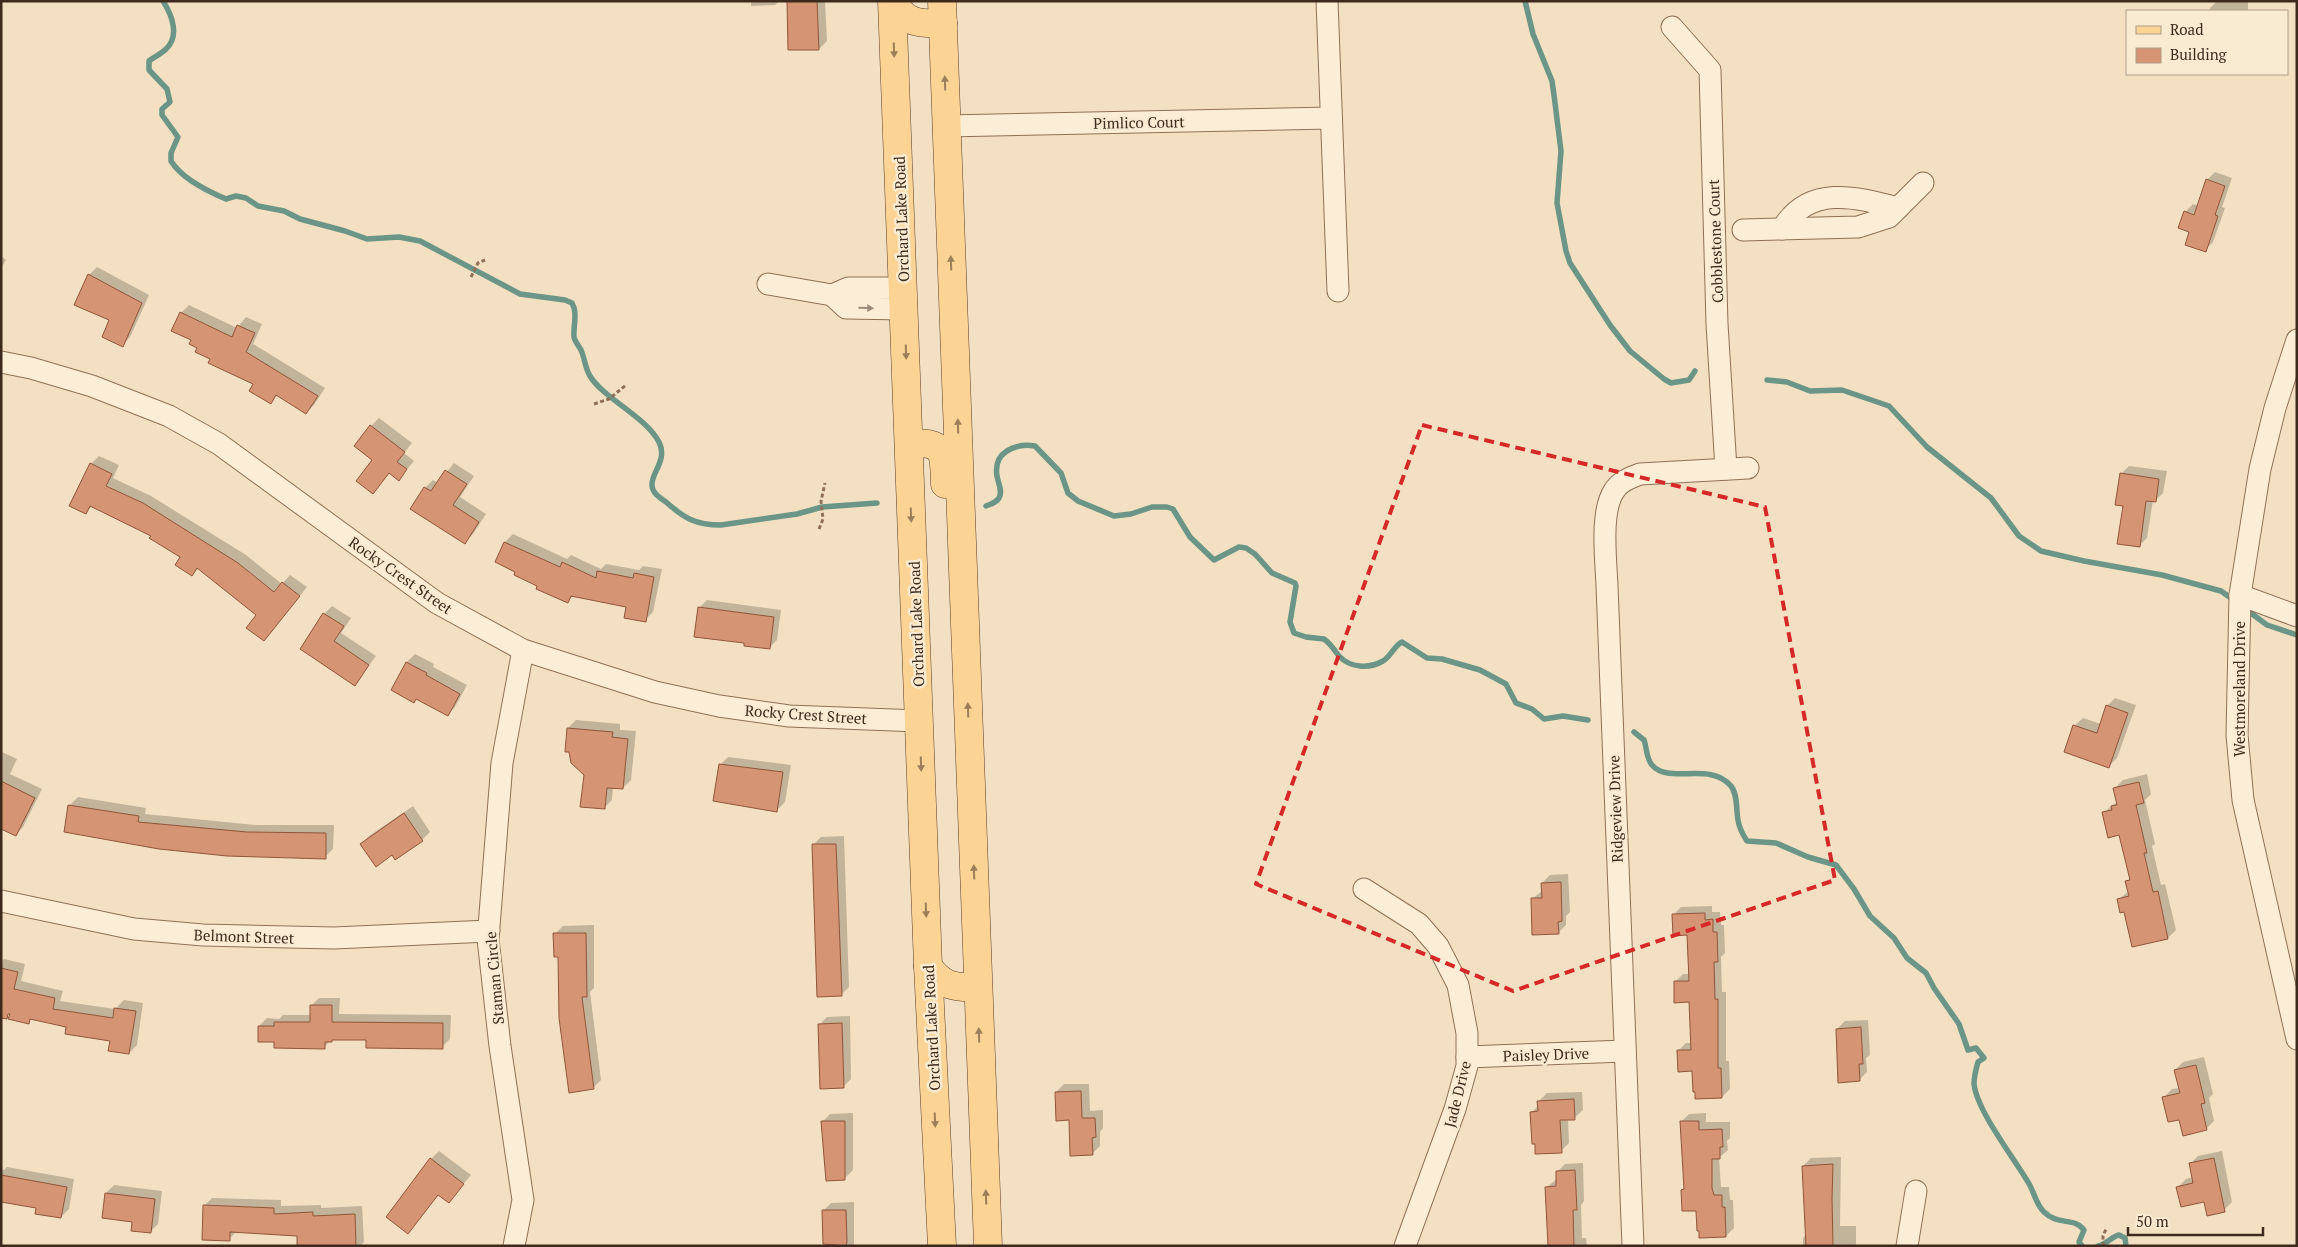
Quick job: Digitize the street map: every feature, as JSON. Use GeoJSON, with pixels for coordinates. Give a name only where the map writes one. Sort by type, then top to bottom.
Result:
{"type":"FeatureCollection","features":[{"type":"Feature","properties":{"kind":"main road"},"geometry":{"type":"LineString","coordinates":[[893,1],[900,14],[920,24],[942,12],[988,1246]]}},
{"type":"Feature","properties":{"kind":"main road","name":"Orchard Lake Road"},"geometry":{"type":"LineString","coordinates":[[893,1],[928,966],[942,1246]]}},
{"type":"Feature","properties":{"kind":"main road"},"geometry":{"type":"LineString","coordinates":[[909,443],[928,442],[939,448],[943,456],[948,582],[964,614]]}},
{"type":"Feature","properties":{"kind":"main road"},"geometry":{"type":"LineString","coordinates":[[928,966],[941,982],[949,986],[977,987]]}},
{"type":"Feature","properties":{"kind":"street"},"geometry":{"type":"LineString","coordinates":[[1327,1],[1338,290]]}},
{"type":"Feature","properties":{"kind":"street","name":"Cobblestone Court"},"geometry":{"type":"LineString","coordinates":[[1672,27],[1710,70],[1717,324],[1726,469]]}},
{"type":"Feature","properties":{"kind":"street","name":"Pimlico Court"},"geometry":{"type":"LineString","coordinates":[[946,126],[1331,118]]}},
{"type":"Feature","properties":{"kind":"street"},"geometry":{"type":"LineString","coordinates":[[1743,230],[1858,227],[1889,216],[1923,183]]}},
{"type":"Feature","properties":{"kind":"street"},"geometry":{"type":"LineString","coordinates":[[1782,229],[1789,217],[1802,205],[1820,200],[1843,197],[1866,199],[1898,208]]}},
{"type":"Feature","properties":{"kind":"street"},"geometry":{"type":"LineString","coordinates":[[768,284],[832,295],[848,288],[904,298]]}},
{"type":"Feature","properties":{"kind":"street","name":"Westmoreland Drive"},"geometry":{"type":"LineString","coordinates":[[2297,340],[2275,408],[2260,469],[2240,595],[2237,734],[2243,800],[2297,1040]]}},
{"type":"Feature","properties":{"kind":"street","name":"Rocky Crest Street"},"geometry":{"type":"LineString","coordinates":[[1,362],[32,368],[92,386],[169,416],[219,444],[437,603],[523,650],[655,692],[719,706],[789,716],[920,721]]}},
{"type":"Feature","properties":{"kind":"street","name":"Ridgeview Drive"},"geometry":{"type":"LineString","coordinates":[[1633,1246],[1605,539],[1608,504],[1614,490],[1625,480],[1640,474],[1748,468]]}},
{"type":"Feature","properties":{"kind":"street"},"geometry":{"type":"LineString","coordinates":[[2240,595],[2297,616]]}},
{"type":"Feature","properties":{"kind":"street","name":"Staman Circle"},"geometry":{"type":"LineString","coordinates":[[514,1246],[522,1200],[492,978],[489,931],[502,763],[523,650]]}},
{"type":"Feature","properties":{"kind":"street","name":"Jade Drive"},"geometry":{"type":"LineString","coordinates":[[1364,889],[1419,924],[1438,946],[1458,985],[1467,1033],[1467,1066],[1456,1109],[1405,1246]]}},
{"type":"Feature","properties":{"kind":"street","name":"Belmont Street"},"geometry":{"type":"LineString","coordinates":[[1,901],[134,929],[203,936],[334,938],[489,931]]}},
{"type":"Feature","properties":{"kind":"street","name":"Paisley Drive"},"geometry":{"type":"LineString","coordinates":[[1467,1057],[1625,1051]]}},
{"type":"Feature","properties":{"kind":"street"},"geometry":{"type":"LineString","coordinates":[[1906,1246],[1916,1191]]}},
{"type":"Feature","properties":{"kind":"path"},"geometry":{"type":"LineString","coordinates":[[471,276],[478,263],[484,260]]}},
{"type":"Feature","properties":{"kind":"path"},"geometry":{"type":"LineString","coordinates":[[594,404],[608,399],[626,385]]}},
{"type":"Feature","properties":{"kind":"path"},"geometry":{"type":"LineString","coordinates":[[819,529],[823,519],[821,501],[825,482]]}},
{"type":"Feature","properties":{"kind":"path"},"geometry":{"type":"LineString","coordinates":[[2103,1246],[2103,1236],[2106,1229]]}},
{"type":"Feature","properties":{"kind":"highlighted area"},"geometry":{"type":"Polygon","coordinates":[[[1422,425],[1765,507],[1835,880],[1513,991],[1256,884],[1422,425]]]}},
{"type":"Feature","properties":{"kind":"building"},"geometry":{"type":"Polygon","coordinates":[[[787,1],[817,1],[819,50],[788,50],[787,1]]]}},
{"type":"Feature","properties":{"kind":"building"},"geometry":{"type":"Polygon","coordinates":[[[2206,179],[2225,186],[2215,215],[2218,216],[2206,252],[2185,245],[2189,232],[2178,228],[2184,211],[2194,215],[2206,179]]]}},
{"type":"Feature","properties":{"kind":"building"},"geometry":{"type":"Polygon","coordinates":[[[88,274],[142,303],[123,347],[102,337],[109,320],[74,305],[88,274]]]}},
{"type":"Feature","properties":{"kind":"building"},"geometry":{"type":"Polygon","coordinates":[[[180,312],[232,337],[237,325],[255,333],[246,352],[318,396],[306,414],[276,395],[271,404],[249,391],[253,384],[208,363],[210,359],[195,352],[197,348],[189,344],[191,340],[171,331],[180,312]]]}},
{"type":"Feature","properties":{"kind":"building"},"geometry":{"type":"Polygon","coordinates":[[[370,425],[405,452],[397,462],[407,469],[399,481],[389,473],[373,494],[356,481],[372,460],[354,446],[370,425]]]}},
{"type":"Feature","properties":{"kind":"building"},"geometry":{"type":"Polygon","coordinates":[[[90,463],[112,474],[106,486],[143,503],[238,563],[274,592],[282,582],[300,596],[264,641],[246,628],[256,615],[197,568],[192,576],[175,565],[180,557],[149,538],[151,536],[90,506],[86,514],[69,506],[90,463]]]}},
{"type":"Feature","properties":{"kind":"building"},"geometry":{"type":"Polygon","coordinates":[[[445,470],[467,484],[453,505],[479,522],[465,544],[410,509],[424,487],[431,491],[445,470]]]}},
{"type":"Feature","properties":{"kind":"building"},"geometry":{"type":"Polygon","coordinates":[[[2120,473],[2159,479],[2156,502],[2146,501],[2140,547],[2117,544],[2123,506],[2115,505],[2120,473]]]}},
{"type":"Feature","properties":{"kind":"building"},"geometry":{"type":"Polygon","coordinates":[[[504,542],[560,567],[562,562],[596,578],[597,571],[633,578],[634,573],[654,577],[646,622],[624,618],[626,607],[571,596],[568,603],[536,589],[537,586],[514,575],[515,572],[495,562],[504,542]]]}},
{"type":"Feature","properties":{"kind":"building"},"geometry":{"type":"Polygon","coordinates":[[[698,607],[774,617],[770,649],[744,646],[744,643],[694,637],[698,607]]]}},
{"type":"Feature","properties":{"kind":"building"},"geometry":{"type":"Polygon","coordinates":[[[323,613],[344,626],[334,641],[369,665],[355,686],[300,649],[323,613]]]}},
{"type":"Feature","properties":{"kind":"building"},"geometry":{"type":"Polygon","coordinates":[[[406,662],[460,694],[448,716],[416,699],[414,703],[391,690],[406,662]]]}},
{"type":"Feature","properties":{"kind":"building"},"geometry":{"type":"Polygon","coordinates":[[[2106,705],[2128,713],[2109,768],[2064,752],[2073,725],[2097,733],[2106,705]]]}},
{"type":"Feature","properties":{"kind":"building"},"geometry":{"type":"Polygon","coordinates":[[[567,728],[613,732],[612,737],[628,739],[623,789],[607,788],[605,809],[580,807],[584,775],[571,763],[569,752],[565,752],[567,728]]]}},
{"type":"Feature","properties":{"kind":"building"},"geometry":{"type":"Polygon","coordinates":[[[719,764],[783,772],[777,812],[713,801],[719,764]]]}},
{"type":"Feature","properties":{"kind":"building"},"geometry":{"type":"Polygon","coordinates":[[[1,781],[35,798],[16,836],[1,829],[1,781]]]}},
{"type":"Feature","properties":{"kind":"building"},"geometry":{"type":"Polygon","coordinates":[[[2139,782],[2144,803],[2136,805],[2147,853],[2144,853],[2153,892],[2158,891],[2168,939],[2132,947],[2124,912],[2120,913],[2117,899],[2129,896],[2125,881],[2130,880],[2119,835],[2108,838],[2102,812],[2112,810],[2111,806],[2117,805],[2113,788],[2139,782]]]}},
{"type":"Feature","properties":{"kind":"building"},"geometry":{"type":"Polygon","coordinates":[[[68,805],[139,816],[138,822],[247,832],[326,833],[326,859],[227,856],[159,849],[64,832],[68,805]]]}},
{"type":"Feature","properties":{"kind":"building"},"geometry":{"type":"Polygon","coordinates":[[[404,813],[423,841],[395,860],[392,855],[376,867],[360,844],[404,813]]]}},
{"type":"Feature","properties":{"kind":"building"},"geometry":{"type":"Polygon","coordinates":[[[812,844],[836,844],[842,996],[817,997],[812,844]]]}},
{"type":"Feature","properties":{"kind":"building"},"geometry":{"type":"Polygon","coordinates":[[[1561,882],[1562,921],[1558,922],[1559,934],[1532,935],[1531,898],[1542,898],[1541,883],[1561,882]]]}},
{"type":"Feature","properties":{"kind":"building"},"geometry":{"type":"Polygon","coordinates":[[[1705,913],[1705,920],[1713,919],[1713,932],[1717,932],[1718,962],[1714,962],[1715,999],[1718,999],[1718,1068],[1721,1068],[1722,1098],[1695,1099],[1692,1071],[1678,1072],[1677,1050],[1691,1050],[1689,1002],[1674,1003],[1674,981],[1689,981],[1687,935],[1673,936],[1672,914],[1705,913]]]}},
{"type":"Feature","properties":{"kind":"building"},"geometry":{"type":"Polygon","coordinates":[[[553,933],[586,933],[587,997],[582,997],[594,1089],[569,1093],[559,1018],[558,957],[554,957],[553,933]]]}},
{"type":"Feature","properties":{"kind":"building"},"geometry":{"type":"Polygon","coordinates":[[[1,968],[18,972],[14,989],[55,998],[53,1009],[113,1018],[114,1008],[136,1011],[129,1054],[108,1051],[110,1041],[65,1034],[66,1027],[30,1019],[29,1024],[8,1019],[10,1014],[8,1014],[7,1019],[1,1018],[1,968]]]}},
{"type":"Feature","properties":{"kind":"building"},"geometry":{"type":"Polygon","coordinates":[[[310,1005],[332,1005],[332,1022],[443,1023],[443,1049],[366,1048],[366,1040],[332,1040],[332,1042],[325,1042],[325,1049],[274,1048],[274,1042],[258,1042],[258,1026],[274,1026],[274,1022],[310,1022],[310,1005]]]}},
{"type":"Feature","properties":{"kind":"building"},"geometry":{"type":"Polygon","coordinates":[[[842,1023],[844,1088],[820,1089],[818,1024],[842,1023]]]}},
{"type":"Feature","properties":{"kind":"building"},"geometry":{"type":"Polygon","coordinates":[[[1861,1027],[1863,1064],[1859,1064],[1860,1081],[1838,1083],[1836,1029],[1861,1027]]]}},
{"type":"Feature","properties":{"kind":"building"},"geometry":{"type":"Polygon","coordinates":[[[2196,1065],[2205,1103],[2201,1104],[2207,1130],[2183,1136],[2179,1120],[2168,1122],[2162,1097],[2180,1093],[2174,1070],[2196,1065]]]}},
{"type":"Feature","properties":{"kind":"building"},"geometry":{"type":"Polygon","coordinates":[[[1081,1091],[1082,1118],[1095,1118],[1096,1137],[1092,1138],[1093,1155],[1070,1156],[1069,1120],[1056,1121],[1055,1092],[1081,1091]]]}},
{"type":"Feature","properties":{"kind":"building"},"geometry":{"type":"Polygon","coordinates":[[[1574,1099],[1575,1120],[1560,1120],[1562,1153],[1535,1154],[1535,1144],[1532,1144],[1530,1112],[1538,1111],[1537,1101],[1574,1099]]]}},
{"type":"Feature","properties":{"kind":"building"},"geometry":{"type":"Polygon","coordinates":[[[821,1121],[845,1121],[845,1180],[826,1181],[821,1121]]]}},
{"type":"Feature","properties":{"kind":"building"},"geometry":{"type":"Polygon","coordinates":[[[1680,1121],[1699,1121],[1699,1130],[1722,1129],[1723,1147],[1720,1147],[1720,1159],[1712,1159],[1712,1188],[1714,1195],[1722,1195],[1722,1207],[1725,1207],[1726,1237],[1699,1238],[1696,1211],[1682,1211],[1681,1190],[1684,1189],[1680,1121]]]}},
{"type":"Feature","properties":{"kind":"building"},"geometry":{"type":"Polygon","coordinates":[[[430,1158],[464,1184],[449,1203],[438,1195],[408,1234],[386,1217],[430,1158]]]}},
{"type":"Feature","properties":{"kind":"building"},"geometry":{"type":"Polygon","coordinates":[[[2214,1158],[2225,1212],[2207,1216],[2204,1202],[2181,1207],[2176,1187],[2193,1183],[2189,1163],[2214,1158]]]}},
{"type":"Feature","properties":{"kind":"building"},"geometry":{"type":"Polygon","coordinates":[[[1833,1164],[1833,1246],[1806,1246],[1802,1166],[1833,1164]]]}},
{"type":"Feature","properties":{"kind":"building"},"geometry":{"type":"Polygon","coordinates":[[[1575,1170],[1577,1210],[1573,1210],[1574,1246],[1548,1246],[1545,1187],[1556,1186],[1556,1171],[1575,1170]]]}},
{"type":"Feature","properties":{"kind":"building"},"geometry":{"type":"Polygon","coordinates":[[[1,1175],[67,1187],[61,1218],[35,1214],[36,1208],[1,1202],[1,1175]]]}},
{"type":"Feature","properties":{"kind":"building"},"geometry":{"type":"Polygon","coordinates":[[[105,1193],[155,1199],[151,1233],[131,1231],[132,1222],[102,1218],[105,1193]]]}},
{"type":"Feature","properties":{"kind":"building"},"geometry":{"type":"Polygon","coordinates":[[[203,1205],[274,1208],[274,1214],[313,1212],[313,1216],[355,1214],[356,1246],[297,1246],[297,1236],[230,1232],[230,1241],[202,1240],[203,1205]]]}},
{"type":"Feature","properties":{"kind":"building"},"geometry":{"type":"Polygon","coordinates":[[[822,1210],[846,1210],[846,1246],[823,1244],[822,1210]]]}},
{"type":"Feature","properties":{"kind":"waterway"},"geometry":{"type":"LineString","coordinates":[[163,1],[172,19],[173,38],[166,49],[149,61],[149,70],[167,89],[170,102],[162,109],[162,115],[178,137],[171,153],[171,161],[188,179],[226,199],[236,196],[246,198],[258,206],[284,211],[300,219],[367,239],[399,237],[420,241],[520,294],[565,300],[572,303],[575,315],[574,337],[581,350],[590,376],[604,392],[634,415],[653,433],[659,442],[662,455],[652,480],[653,490],[659,497],[690,520],[704,524],[721,525],[797,514],[822,507],[877,503]]}},
{"type":"Feature","properties":{"kind":"waterway"},"geometry":{"type":"LineString","coordinates":[[1525,1],[1533,34],[1552,81],[1561,151],[1557,203],[1570,263],[1610,325],[1630,351],[1671,383],[1689,380],[1695,371]]}},
{"type":"Feature","properties":{"kind":"waterway"},"geometry":{"type":"LineString","coordinates":[[1767,380],[1787,382],[1810,391],[1842,390],[1889,406],[1927,447],[1991,498],[2019,536],[2041,551],[2162,575],[2221,591],[2235,601]]}},
{"type":"Feature","properties":{"kind":"waterway"},"geometry":{"type":"LineString","coordinates":[[986,506],[996,501],[1000,495],[997,468],[998,461],[1002,455],[1020,446],[1035,446],[1061,473],[1068,493],[1078,501],[1114,516],[1131,514],[1152,507],[1167,507],[1173,509],[1190,537],[1214,560],[1239,547],[1246,548],[1255,554],[1272,573],[1295,583],[1290,622],[1294,633],[1306,637],[1324,639],[1343,660],[1349,663],[1360,666],[1378,664],[1386,659],[1402,642],[1427,658],[1442,659],[1480,670],[1506,684],[1516,703],[1532,709],[1544,719],[1563,716],[1588,720]]}},
{"type":"Feature","properties":{"kind":"waterway"},"geometry":{"type":"LineString","coordinates":[[2244,608],[2267,625],[2297,635]]}},
{"type":"Feature","properties":{"kind":"waterway"},"geometry":{"type":"LineString","coordinates":[[1634,732],[1644,740],[1650,762],[1659,771],[1712,775],[1722,779],[1731,786],[1736,798],[1739,826],[1747,841],[1776,843],[1808,857],[1836,865],[1854,889],[1870,916],[1894,938],[1907,958],[1926,973],[1959,1024],[1968,1050],[1976,1048],[1984,1058],[1978,1062],[1974,1084],[1989,1121],[2028,1182],[2041,1209],[2055,1219],[2071,1222],[2084,1230],[2079,1242],[2082,1246]]}},
{"type":"Feature","properties":{"kind":"waterway"},"geometry":{"type":"LineString","coordinates":[[2098,1246],[2119,1235],[2125,1238],[2126,1246]]}}]}
